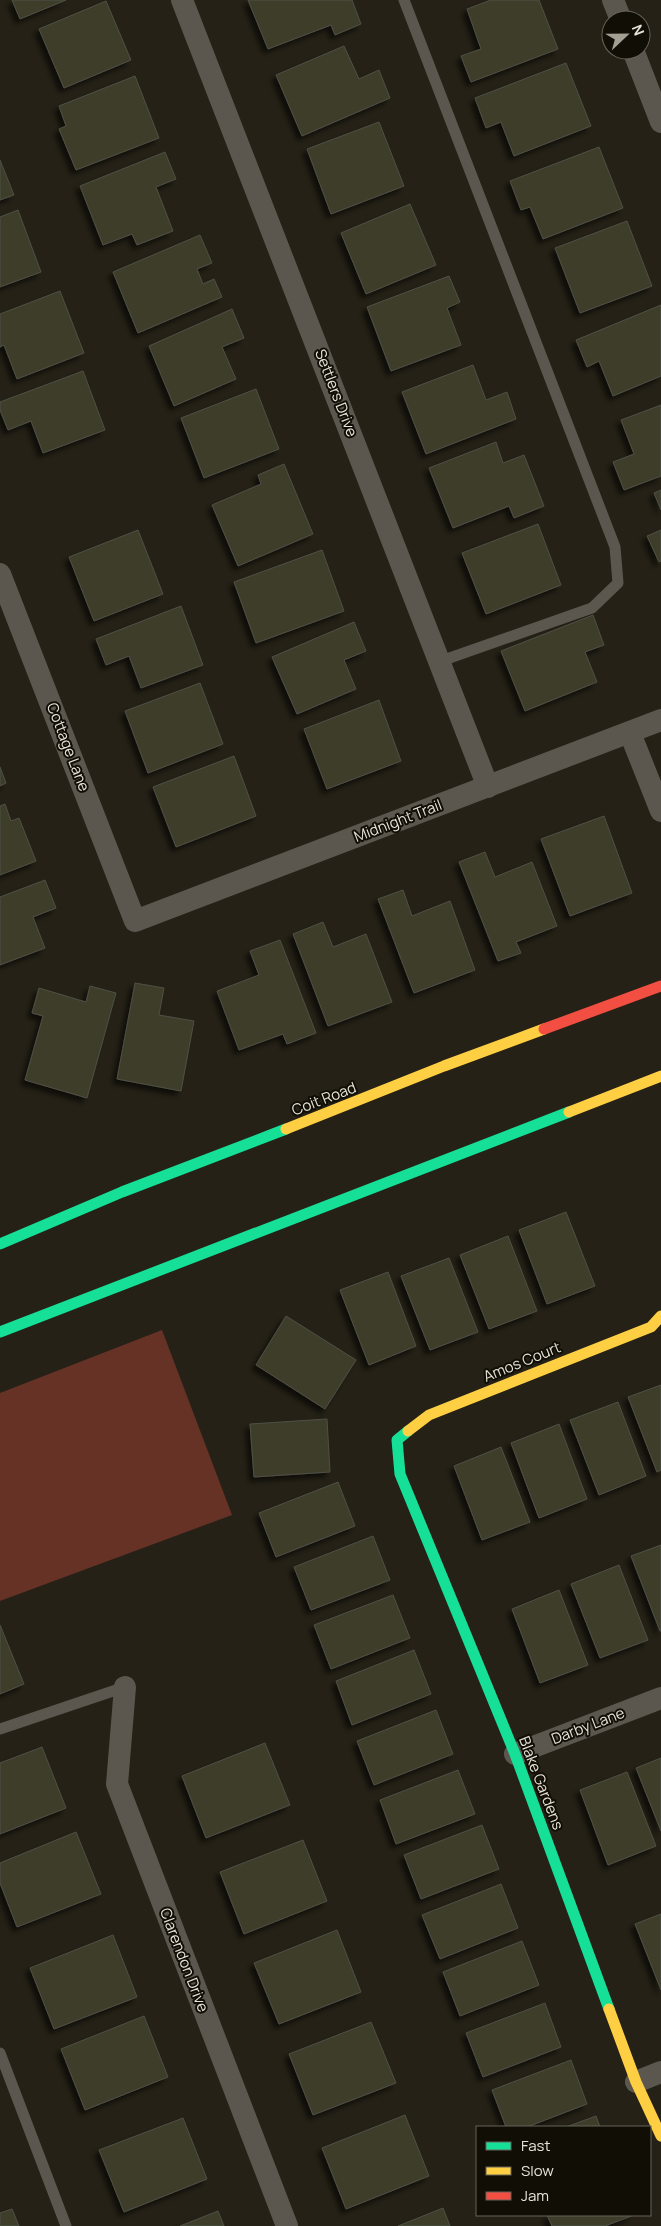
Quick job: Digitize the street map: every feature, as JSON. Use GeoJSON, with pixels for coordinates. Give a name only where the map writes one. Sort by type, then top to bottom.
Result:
{"type":"FeatureCollection","features":[{"type":"Feature","properties":{"kind":"main road","name":"Coit Road"},"geometry":{"type":"LineString","coordinates":[[0,1244],[122,1192],[352,1104],[444,1066],[661,986]]}},
{"type":"Feature","properties":{"kind":"main road"},"geometry":{"type":"LineString","coordinates":[[0,1332],[661,1076]]}},
{"type":"Feature","properties":{"kind":"main road","name":"Amos Court"},"geometry":{"type":"LineString","coordinates":[[397,1440],[429,1415],[650,1328],[661,1316]]}},
{"type":"Feature","properties":{"kind":"main road","name":"Blake Gardens"},"geometry":{"type":"LineString","coordinates":[[397,1440],[400,1474],[515,1754],[636,2082],[661,2136]]}},
{"type":"Feature","properties":{"kind":"street","name":"Settlers Drive"},"geometry":{"type":"LineString","coordinates":[[182,0],[441,661],[488,787]]}},
{"type":"Feature","properties":{"kind":"street"},"geometry":{"type":"LineString","coordinates":[[637,60],[661,122]]}},
{"type":"Feature","properties":{"kind":"street","name":"Cottage Lane"},"geometry":{"type":"LineString","coordinates":[[0,574],[135,921]]}},
{"type":"Feature","properties":{"kind":"street","name":"Midnight Trail"},"geometry":{"type":"LineString","coordinates":[[135,921],[661,720]]}},
{"type":"Feature","properties":{"kind":"street"},"geometry":{"type":"LineString","coordinates":[[630,733],[661,810]]}},
{"type":"Feature","properties":{"kind":"street","name":"Clarendon Drive"},"geometry":{"type":"LineString","coordinates":[[125,1687],[117,1784],[287,2226]]}},
{"type":"Feature","properties":{"kind":"street","name":"Darby Lane"},"geometry":{"type":"LineString","coordinates":[[515,1754],[661,1698]]}},
{"type":"Feature","properties":{"kind":"street"},"geometry":{"type":"LineString","coordinates":[[636,2082],[661,2072]]}},
{"type":"Feature","properties":{"kind":"lane"},"geometry":{"type":"LineString","coordinates":[[404,0],[615,548],[618,583],[592,608],[441,661]]}},
{"type":"Feature","properties":{"kind":"lane"},"geometry":{"type":"LineString","coordinates":[[0,1729],[125,1687]]}},
{"type":"Feature","properties":{"kind":"lane"},"geometry":{"type":"LineString","coordinates":[[0,2053],[66,2226]]}},
{"type":"Feature","properties":{"kind":"shaded area"},"geometry":{"type":"Polygon","coordinates":[[[162,1330],[232,1515],[0,1601],[0,1393],[162,1330]]]}},
{"type":"Feature","properties":{"kind":"building"},"geometry":{"type":"Polygon","coordinates":[[[12,0],[66,0],[20,19],[12,0]]]}},
{"type":"Feature","properties":{"kind":"building"},"geometry":{"type":"Polygon","coordinates":[[[248,0],[352,0],[361,24],[335,35],[331,25],[268,49],[248,0]]]}},
{"type":"Feature","properties":{"kind":"building"},"geometry":{"type":"Polygon","coordinates":[[[491,0],[539,0],[558,49],[471,82],[461,56],[481,49],[467,9],[491,0]]]}},
{"type":"Feature","properties":{"kind":"building"},"geometry":{"type":"Polygon","coordinates":[[[106,1],[131,60],[64,88],[39,29],[106,1]]]}},
{"type":"Feature","properties":{"kind":"building"},"geometry":{"type":"Polygon","coordinates":[[[344,46],[359,79],[379,70],[390,98],[302,136],[276,75],[344,46]]]}},
{"type":"Feature","properties":{"kind":"building"},"geometry":{"type":"Polygon","coordinates":[[[566,63],[591,126],[514,156],[501,122],[486,128],[475,98],[566,63]]]}},
{"type":"Feature","properties":{"kind":"building"},"geometry":{"type":"Polygon","coordinates":[[[135,76],[159,138],[76,170],[59,129],[66,126],[59,106],[135,76]]]}},
{"type":"Feature","properties":{"kind":"building"},"geometry":{"type":"Polygon","coordinates":[[[379,122],[404,186],[331,214],[307,149],[379,122]]]}},
{"type":"Feature","properties":{"kind":"building"},"geometry":{"type":"Polygon","coordinates":[[[599,147],[623,208],[543,239],[530,207],[521,210],[510,181],[599,147]]]}},
{"type":"Feature","properties":{"kind":"building"},"geometry":{"type":"Polygon","coordinates":[[[165,152],[176,179],[156,187],[173,231],[137,245],[132,234],[103,245],[80,186],[165,152]]]}},
{"type":"Feature","properties":{"kind":"building"},"geometry":{"type":"Polygon","coordinates":[[[0,160],[14,195],[0,200],[0,160]]]}},
{"type":"Feature","properties":{"kind":"building"},"geometry":{"type":"Polygon","coordinates":[[[410,204],[436,265],[366,294],[341,233],[410,204]]]}},
{"type":"Feature","properties":{"kind":"building"},"geometry":{"type":"Polygon","coordinates":[[[18,210],[41,272],[0,287],[0,217],[18,210]]]}},
{"type":"Feature","properties":{"kind":"building"},"geometry":{"type":"Polygon","coordinates":[[[627,221],[652,286],[580,313],[555,248],[627,221]]]}},
{"type":"Feature","properties":{"kind":"building"},"geometry":{"type":"Polygon","coordinates":[[[200,235],[212,263],[197,269],[203,284],[214,279],[222,297],[138,333],[113,272],[200,235]]]}},
{"type":"Feature","properties":{"kind":"building"},"geometry":{"type":"Polygon","coordinates":[[[449,276],[460,302],[447,308],[461,345],[391,371],[367,307],[449,276]]]}},
{"type":"Feature","properties":{"kind":"building"},"geometry":{"type":"Polygon","coordinates":[[[60,291],[84,353],[17,379],[4,345],[0,347],[0,314],[60,291]]]}},
{"type":"Feature","properties":{"kind":"building"},"geometry":{"type":"Polygon","coordinates":[[[661,305],[661,376],[613,396],[599,361],[587,367],[576,340],[661,305]]]}},
{"type":"Feature","properties":{"kind":"building"},"geometry":{"type":"Polygon","coordinates":[[[232,309],[244,338],[222,347],[236,379],[174,406],[149,346],[232,309]]]}},
{"type":"Feature","properties":{"kind":"building"},"geometry":{"type":"Polygon","coordinates":[[[473,365],[486,400],[507,392],[516,419],[426,454],[402,392],[473,365]]]}},
{"type":"Feature","properties":{"kind":"building"},"geometry":{"type":"Polygon","coordinates":[[[83,371],[105,430],[43,453],[31,421],[8,430],[0,410],[0,402],[83,371]]]}},
{"type":"Feature","properties":{"kind":"building"},"geometry":{"type":"Polygon","coordinates":[[[256,389],[279,449],[204,478],[181,418],[256,389]]]}},
{"type":"Feature","properties":{"kind":"building"},"geometry":{"type":"Polygon","coordinates":[[[661,405],[661,476],[624,490],[613,462],[634,454],[621,420],[661,405]]]}},
{"type":"Feature","properties":{"kind":"building"},"geometry":{"type":"Polygon","coordinates":[[[496,442],[503,463],[524,455],[544,506],[514,518],[509,506],[453,528],[429,468],[496,442]]]}},
{"type":"Feature","properties":{"kind":"building"},"geometry":{"type":"Polygon","coordinates":[[[284,464],[313,534],[238,566],[212,505],[261,484],[258,475],[284,464]]]}},
{"type":"Feature","properties":{"kind":"building"},"geometry":{"type":"Polygon","coordinates":[[[661,490],[661,510],[654,493],[661,490]]]}},
{"type":"Feature","properties":{"kind":"building"},"geometry":{"type":"Polygon","coordinates":[[[538,524],[561,585],[486,614],[462,553],[538,524]]]}},
{"type":"Feature","properties":{"kind":"building"},"geometry":{"type":"Polygon","coordinates":[[[138,530],[163,594],[94,621],[69,557],[138,530]]]}},
{"type":"Feature","properties":{"kind":"building"},"geometry":{"type":"Polygon","coordinates":[[[661,530],[661,561],[659,562],[647,536],[661,530]]]}},
{"type":"Feature","properties":{"kind":"building"},"geometry":{"type":"Polygon","coordinates":[[[322,550],[344,611],[256,643],[234,582],[322,550]]]}},
{"type":"Feature","properties":{"kind":"building"},"geometry":{"type":"Polygon","coordinates":[[[181,606],[203,665],[141,688],[129,656],[106,665],[96,639],[181,606]]]}},
{"type":"Feature","properties":{"kind":"building"},"geometry":{"type":"Polygon","coordinates":[[[593,615],[604,645],[585,652],[597,682],[525,711],[501,651],[593,615]]]}},
{"type":"Feature","properties":{"kind":"building"},"geometry":{"type":"Polygon","coordinates":[[[354,622],[366,651],[344,660],[356,689],[297,714],[272,657],[354,622]]]}},
{"type":"Feature","properties":{"kind":"building"},"geometry":{"type":"Polygon","coordinates":[[[200,683],[223,744],[148,773],[125,711],[200,683]]]}},
{"type":"Feature","properties":{"kind":"building"},"geometry":{"type":"Polygon","coordinates":[[[379,700],[401,761],[327,789],[304,729],[379,700]]]}},
{"type":"Feature","properties":{"kind":"building"},"geometry":{"type":"Polygon","coordinates":[[[234,756],[256,816],[176,847],[153,787],[234,756]]]}},
{"type":"Feature","properties":{"kind":"building"},"geometry":{"type":"Polygon","coordinates":[[[0,767],[6,783],[0,786],[0,767]]]}},
{"type":"Feature","properties":{"kind":"building"},"geometry":{"type":"Polygon","coordinates":[[[5,804],[11,821],[19,818],[36,861],[0,875],[0,806],[5,804]]]}},
{"type":"Feature","properties":{"kind":"building"},"geometry":{"type":"Polygon","coordinates":[[[604,816],[632,893],[570,916],[541,839],[604,816]]]}},
{"type":"Feature","properties":{"kind":"building"},"geometry":{"type":"Polygon","coordinates":[[[485,852],[495,877],[532,862],[557,926],[516,942],[521,953],[498,961],[459,862],[485,852]]]}},
{"type":"Feature","properties":{"kind":"building"},"geometry":{"type":"Polygon","coordinates":[[[45,880],[56,908],[33,917],[45,948],[0,965],[0,897],[45,880]]]}},
{"type":"Feature","properties":{"kind":"building"},"geometry":{"type":"Polygon","coordinates":[[[403,890],[412,916],[450,901],[475,970],[414,993],[378,899],[403,890]]]}},
{"type":"Feature","properties":{"kind":"building"},"geometry":{"type":"Polygon","coordinates":[[[323,922],[333,947],[366,934],[392,1002],[328,1026],[293,934],[323,922]]]}},
{"type":"Feature","properties":{"kind":"building"},"geometry":{"type":"Polygon","coordinates":[[[280,940],[316,1033],[287,1044],[283,1034],[239,1050],[217,991],[259,975],[250,951],[280,940]]]}},
{"type":"Feature","properties":{"kind":"building"},"geometry":{"type":"Polygon","coordinates":[[[135,983],[164,988],[159,1015],[194,1021],[181,1091],[117,1079],[135,983]]]}},
{"type":"Feature","properties":{"kind":"building"},"geometry":{"type":"Polygon","coordinates":[[[90,986],[116,993],[87,1098],[25,1080],[43,1016],[32,1013],[39,988],[86,1002],[90,986]]]}},
{"type":"Feature","properties":{"kind":"building"},"geometry":{"type":"Polygon","coordinates":[[[566,1212],[595,1286],[547,1304],[519,1230],[566,1212]]]}},
{"type":"Feature","properties":{"kind":"building"},"geometry":{"type":"Polygon","coordinates":[[[508,1236],[537,1311],[489,1329],[460,1255],[508,1236]]]}},
{"type":"Feature","properties":{"kind":"building"},"geometry":{"type":"Polygon","coordinates":[[[449,1258],[478,1332],[430,1350],[401,1276],[449,1258]]]}},
{"type":"Feature","properties":{"kind":"building"},"geometry":{"type":"Polygon","coordinates":[[[388,1272],[416,1346],[369,1365],[340,1290],[388,1272]]]}},
{"type":"Feature","properties":{"kind":"building"},"geometry":{"type":"Polygon","coordinates":[[[286,1316],[356,1360],[325,1409],[256,1365],[286,1316]]]}},
{"type":"Feature","properties":{"kind":"building"},"geometry":{"type":"Polygon","coordinates":[[[661,1385],[661,1470],[657,1472],[628,1397],[661,1385]]]}},
{"type":"Feature","properties":{"kind":"building"},"geometry":{"type":"Polygon","coordinates":[[[618,1402],[646,1476],[599,1495],[570,1420],[618,1402]]]}},
{"type":"Feature","properties":{"kind":"building"},"geometry":{"type":"Polygon","coordinates":[[[327,1419],[330,1472],[254,1477],[250,1424],[327,1419]]]}},
{"type":"Feature","properties":{"kind":"building"},"geometry":{"type":"Polygon","coordinates":[[[559,1424],[587,1499],[539,1518],[511,1443],[559,1424]]]}},
{"type":"Feature","properties":{"kind":"building"},"geometry":{"type":"Polygon","coordinates":[[[501,1447],[530,1522],[482,1540],[454,1466],[501,1447]]]}},
{"type":"Feature","properties":{"kind":"building"},"geometry":{"type":"Polygon","coordinates":[[[338,1482],[355,1526],[276,1557],[259,1513],[338,1482]]]}},
{"type":"Feature","properties":{"kind":"building"},"geometry":{"type":"Polygon","coordinates":[[[373,1536],[390,1580],[311,1610],[294,1567],[373,1536]]]}},
{"type":"Feature","properties":{"kind":"building"},"geometry":{"type":"Polygon","coordinates":[[[661,1545],[661,1631],[660,1631],[631,1556],[661,1545]]]}},
{"type":"Feature","properties":{"kind":"building"},"geometry":{"type":"Polygon","coordinates":[[[619,1565],[648,1640],[600,1658],[571,1584],[619,1565]]]}},
{"type":"Feature","properties":{"kind":"building"},"geometry":{"type":"Polygon","coordinates":[[[559,1590],[588,1665],[540,1683],[512,1609],[559,1590]]]}},
{"type":"Feature","properties":{"kind":"building"},"geometry":{"type":"Polygon","coordinates":[[[393,1595],[410,1638],[331,1669],[314,1625],[393,1595]]]}},
{"type":"Feature","properties":{"kind":"building"},"geometry":{"type":"Polygon","coordinates":[[[0,1625],[24,1684],[0,1694],[0,1625]]]}},
{"type":"Feature","properties":{"kind":"building"},"geometry":{"type":"Polygon","coordinates":[[[414,1650],[431,1694],[352,1725],[336,1681],[414,1650]]]}},
{"type":"Feature","properties":{"kind":"building"},"geometry":{"type":"Polygon","coordinates":[[[436,1710],[453,1754],[374,1785],[357,1741],[436,1710]]]}},
{"type":"Feature","properties":{"kind":"building"},"geometry":{"type":"Polygon","coordinates":[[[265,1743],[290,1805],[206,1838],[182,1776],[265,1743]]]}},
{"type":"Feature","properties":{"kind":"building"},"geometry":{"type":"Polygon","coordinates":[[[42,1747],[66,1808],[0,1834],[0,1763],[42,1747]]]}},
{"type":"Feature","properties":{"kind":"building"},"geometry":{"type":"Polygon","coordinates":[[[661,1758],[661,1831],[636,1768],[661,1758]]]}},
{"type":"Feature","properties":{"kind":"building"},"geometry":{"type":"Polygon","coordinates":[[[458,1770],[475,1814],[396,1844],[380,1800],[458,1770]]]}},
{"type":"Feature","properties":{"kind":"building"},"geometry":{"type":"Polygon","coordinates":[[[627,1772],[656,1846],[608,1865],[580,1790],[627,1772]]]}},
{"type":"Feature","properties":{"kind":"building"},"geometry":{"type":"Polygon","coordinates":[[[482,1825],[499,1869],[421,1899],[404,1855],[482,1825]]]}},
{"type":"Feature","properties":{"kind":"building"},"geometry":{"type":"Polygon","coordinates":[[[76,1832],[101,1894],[17,1927],[0,1883],[0,1863],[76,1832]]]}},
{"type":"Feature","properties":{"kind":"building"},"geometry":{"type":"Polygon","coordinates":[[[303,1840],[327,1901],[244,1934],[220,1872],[303,1840]]]}},
{"type":"Feature","properties":{"kind":"building"},"geometry":{"type":"Polygon","coordinates":[[[501,1884],[518,1928],[440,1959],[422,1915],[501,1884]]]}},
{"type":"Feature","properties":{"kind":"building"},"geometry":{"type":"Polygon","coordinates":[[[661,1914],[661,1990],[635,1924],[661,1914]]]}},
{"type":"Feature","properties":{"kind":"building"},"geometry":{"type":"Polygon","coordinates":[[[337,1930],[361,1992],[279,2024],[254,1963],[337,1930]]]}},
{"type":"Feature","properties":{"kind":"building"},"geometry":{"type":"Polygon","coordinates":[[[113,1935],[137,1997],[54,2029],[30,1968],[113,1935]]]}},
{"type":"Feature","properties":{"kind":"building"},"geometry":{"type":"Polygon","coordinates":[[[522,1941],[539,1985],[460,2016],[443,1972],[522,1941]]]}},
{"type":"Feature","properties":{"kind":"building"},"geometry":{"type":"Polygon","coordinates":[[[545,2003],[561,2047],[483,2077],[466,2033],[545,2003]]]}},
{"type":"Feature","properties":{"kind":"building"},"geometry":{"type":"Polygon","coordinates":[[[144,2016],[168,2077],[85,2110],[61,2049],[144,2016]]]}},
{"type":"Feature","properties":{"kind":"building"},"geometry":{"type":"Polygon","coordinates":[[[371,2022],[396,2083],[313,2115],[289,2054],[371,2022]]]}},
{"type":"Feature","properties":{"kind":"building"},"geometry":{"type":"Polygon","coordinates":[[[571,2060],[587,2104],[530,2126],[506,2126],[492,2090],[571,2060]]]}},
{"type":"Feature","properties":{"kind":"building"},"geometry":{"type":"Polygon","coordinates":[[[405,2115],[429,2176],[346,2209],[322,2148],[405,2115]]]}},
{"type":"Feature","properties":{"kind":"building"},"geometry":{"type":"Polygon","coordinates":[[[596,2116],[600,2126],[569,2126],[596,2116]]]}},
{"type":"Feature","properties":{"kind":"building"},"geometry":{"type":"Polygon","coordinates":[[[183,2118],[207,2179],[124,2212],[99,2150],[183,2118]]]}},
{"type":"Feature","properties":{"kind":"building"},"geometry":{"type":"Polygon","coordinates":[[[443,2208],[450,2226],[398,2226],[443,2208]]]}},
{"type":"Feature","properties":{"kind":"building"},"geometry":{"type":"Polygon","coordinates":[[[12,2209],[19,2226],[0,2226],[0,2213],[12,2209]]]}},
{"type":"Feature","properties":{"kind":"building"},"geometry":{"type":"Polygon","coordinates":[[[218,2211],[224,2226],[180,2226],[218,2211]]]}},
{"type":"Feature","properties":{"kind":"building"},"geometry":{"type":"Polygon","coordinates":[[[547,2216],[631,2216],[605,2226],[552,2226],[547,2216]]]}},
{"type":"Feature","properties":{"kind":"traffic: fast"},"geometry":{"type":"LineString","coordinates":[[0,1332],[569,1112]]}},
{"type":"Feature","properties":{"kind":"traffic: fast"},"geometry":{"type":"LineString","coordinates":[[0,1244],[122,1192],[286,1129]]}},
{"type":"Feature","properties":{"kind":"traffic: fast"},"geometry":{"type":"LineString","coordinates":[[408,1431],[397,1440],[400,1474],[515,1754],[609,2009]]}},
{"type":"Feature","properties":{"kind":"traffic: slow"},"geometry":{"type":"LineString","coordinates":[[286,1129],[444,1066],[544,1029]]}},
{"type":"Feature","properties":{"kind":"traffic: slow"},"geometry":{"type":"LineString","coordinates":[[569,1112],[661,1076]]}},
{"type":"Feature","properties":{"kind":"traffic: slow"},"geometry":{"type":"LineString","coordinates":[[408,1431],[429,1415],[651,1327],[661,1316]]}},
{"type":"Feature","properties":{"kind":"traffic: slow"},"geometry":{"type":"LineString","coordinates":[[609,2009],[636,2082],[661,2136]]}},
{"type":"Feature","properties":{"kind":"traffic: jam"},"geometry":{"type":"LineString","coordinates":[[544,1029],[661,986]]}}]}
